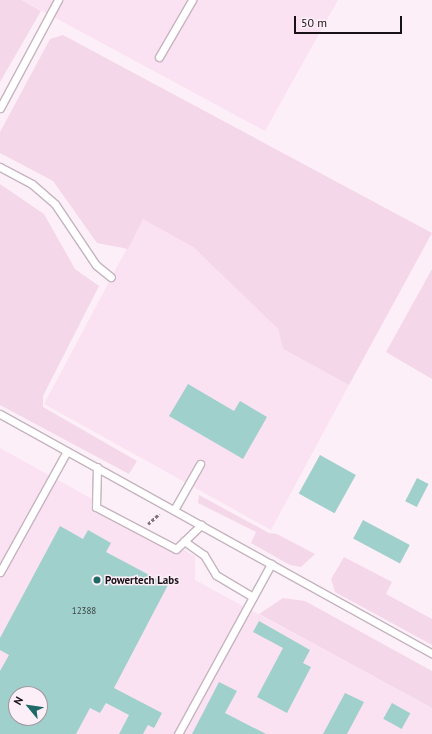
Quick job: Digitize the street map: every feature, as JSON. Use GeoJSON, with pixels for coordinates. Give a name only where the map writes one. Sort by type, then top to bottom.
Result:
{"type":"FeatureCollection","features":[{"type":"Feature","properties":{"kind":"lane"},"geometry":{"type":"LineString","coordinates":[[0,108],[58,0]]}},
{"type":"Feature","properties":{"kind":"lane"},"geometry":{"type":"LineString","coordinates":[[159,57],[192,0]]}},
{"type":"Feature","properties":{"kind":"lane"},"geometry":{"type":"LineString","coordinates":[[0,167],[32,184],[56,204],[96,265],[111,278]]}},
{"type":"Feature","properties":{"kind":"lane"},"geometry":{"type":"LineString","coordinates":[[0,414],[432,653]]}},
{"type":"Feature","properties":{"kind":"lane"},"geometry":{"type":"LineString","coordinates":[[0,572],[67,451]]}},
{"type":"Feature","properties":{"kind":"lane"},"geometry":{"type":"LineString","coordinates":[[174,510],[200,464]]}},
{"type":"Feature","properties":{"kind":"lane"},"geometry":{"type":"LineString","coordinates":[[97,468],[96,507],[176,549],[201,525]]}},
{"type":"Feature","properties":{"kind":"lane"},"geometry":{"type":"LineString","coordinates":[[184,541],[204,555],[216,575],[253,597]]}},
{"type":"Feature","properties":{"kind":"lane"},"geometry":{"type":"LineString","coordinates":[[178,734],[271,564]]}},
{"type":"Feature","properties":{"kind":"path"},"geometry":{"type":"LineString","coordinates":[[140,530],[158,517],[161,503]]}},
{"type":"Feature","properties":{"kind":"shaded area"},"geometry":{"type":"Polygon","coordinates":[[[0,0],[22,0],[41,11],[0,82],[0,0]]]}},
{"type":"Feature","properties":{"kind":"shaded area"},"geometry":{"type":"Polygon","coordinates":[[[22,0],[338,0],[265,131],[22,0]]]}},
{"type":"Feature","properties":{"kind":"shaded area"},"geometry":{"type":"Polygon","coordinates":[[[63,35],[432,233],[349,385],[283,349],[278,329],[193,247],[143,219],[128,249],[97,243],[53,181],[0,153],[0,132],[50,39],[63,35]]]}},
{"type":"Feature","properties":{"kind":"shaded area"},"geometry":{"type":"Polygon","coordinates":[[[0,184],[44,214],[75,269],[99,286],[43,396],[43,407],[137,461],[129,474],[0,405],[0,184]]]}},
{"type":"Feature","properties":{"kind":"shaded area"},"geometry":{"type":"Polygon","coordinates":[[[143,218],[193,247],[278,329],[283,349],[349,385],[271,530],[44,404],[143,218]]]}},
{"type":"Feature","properties":{"kind":"shaded area"},"geometry":{"type":"Polygon","coordinates":[[[432,269],[432,379],[386,352],[432,269]]]}},
{"type":"Feature","properties":{"kind":"shaded area","name":"Powertech Labs"},"geometry":{"type":"Polygon","coordinates":[[[0,448],[195,556],[195,580],[432,708],[432,734],[0,734],[0,448]]]}},
{"type":"Feature","properties":{"kind":"shaded area"},"geometry":{"type":"Polygon","coordinates":[[[199,495],[269,533],[277,534],[315,554],[301,567],[290,565],[251,543],[256,532],[198,503],[199,495]]]}},
{"type":"Feature","properties":{"kind":"shaded area"},"geometry":{"type":"Polygon","coordinates":[[[344,557],[392,582],[386,594],[432,619],[432,645],[335,592],[331,579],[344,557]]]}},
{"type":"Feature","properties":{"kind":"shaded area"},"geometry":{"type":"Polygon","coordinates":[[[283,598],[305,601],[432,671],[432,708],[259,614],[283,598]]]}},
{"type":"Feature","properties":{"kind":"building"},"geometry":{"type":"Polygon","coordinates":[[[188,384],[234,411],[240,401],[267,417],[243,459],[169,416],[188,384]]]}},
{"type":"Feature","properties":{"kind":"building"},"geometry":{"type":"Polygon","coordinates":[[[320,455],[356,475],[335,513],[299,493],[320,455]]]}},
{"type":"Feature","properties":{"kind":"building"},"geometry":{"type":"Polygon","coordinates":[[[417,478],[429,484],[417,507],[405,501],[417,478]]]}},
{"type":"Feature","properties":{"kind":"building"},"geometry":{"type":"Polygon","coordinates":[[[363,520],[410,545],[400,563],[353,539],[363,520]]]}},
{"type":"Feature","properties":{"kind":"building"},"geometry":{"type":"Polygon","coordinates":[[[60,526],[83,539],[88,530],[111,543],[106,552],[168,585],[114,688],[162,713],[154,728],[148,725],[143,734],[119,734],[129,715],[106,703],[100,713],[90,708],[76,734],[0,734],[0,671],[9,655],[0,650],[0,638],[60,526]]]}},
{"type":"Feature","properties":{"kind":"building"},"geometry":{"type":"Polygon","coordinates":[[[259,621],[310,650],[303,663],[311,667],[287,713],[257,697],[283,648],[253,632],[259,621]]]}},
{"type":"Feature","properties":{"kind":"building"},"geometry":{"type":"Polygon","coordinates":[[[219,682],[237,691],[225,713],[266,734],[192,734],[219,682]]]}},
{"type":"Feature","properties":{"kind":"building"},"geometry":{"type":"Polygon","coordinates":[[[345,693],[364,702],[347,734],[323,734],[345,693]]]}},
{"type":"Feature","properties":{"kind":"building"},"geometry":{"type":"Polygon","coordinates":[[[392,703],[410,713],[402,729],[383,719],[392,703]]]}},
{"type":"Feature","properties":{"kind":"place","name":"Powertech Labs"},"geometry":{"type":"Point","coordinates":[97,580]}}]}
